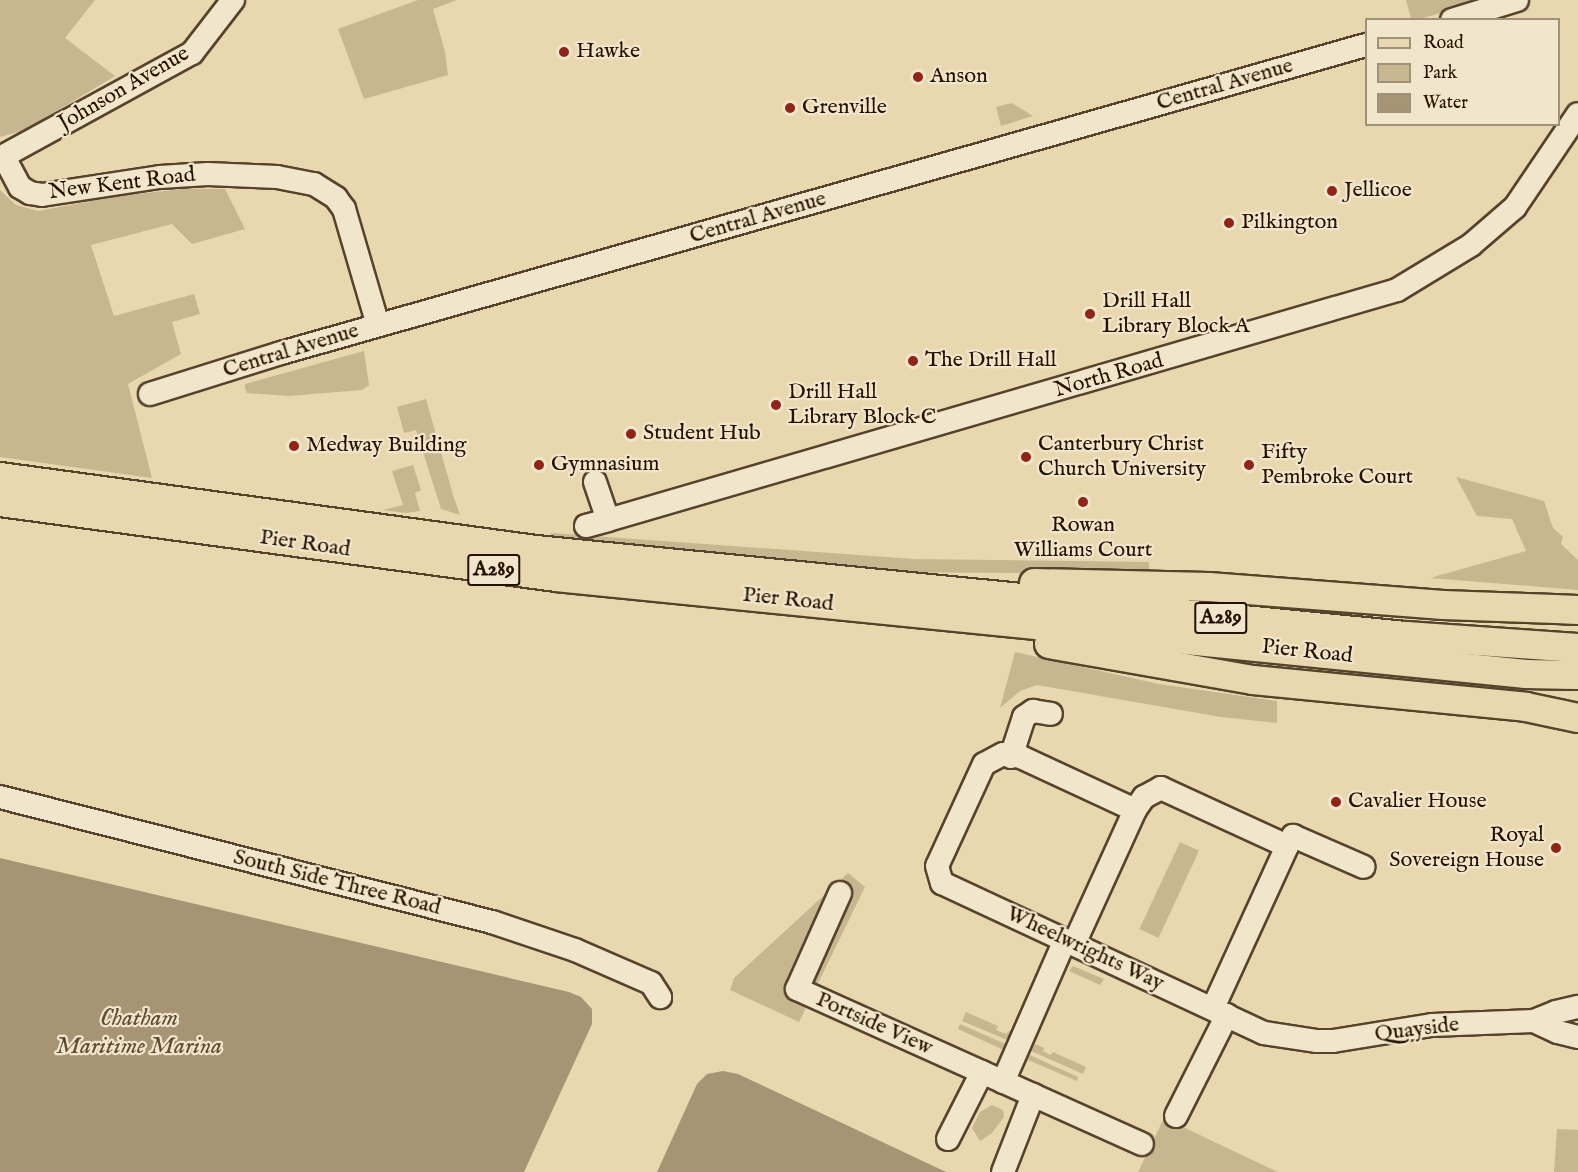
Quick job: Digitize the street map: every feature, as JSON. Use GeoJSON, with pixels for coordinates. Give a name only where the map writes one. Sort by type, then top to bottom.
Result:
{"type":"FeatureCollection","features":[{"type":"Feature","properties":{"kind":"main road","name":"Pier Road"},"geometry":{"type":"LineString","coordinates":[[0,477],[490,545],[1416,637],[1578,648]]}},
{"type":"Feature","properties":{"kind":"main road","name":"Pier Road"},"geometry":{"type":"LineString","coordinates":[[0,502],[482,568],[1526,674],[1578,675]]}},
{"type":"Feature","properties":{"kind":"main road"},"geometry":{"type":"LineString","coordinates":[[864,583],[1209,587],[1443,605],[1578,610]]}},
{"type":"Feature","properties":{"kind":"main road"},"geometry":{"type":"LineString","coordinates":[[990,621],[1032,640],[1253,680],[1526,707],[1578,718]]}},
{"type":"Feature","properties":{"kind":"street","name":"Johnson Avenue"},"geometry":{"type":"LineString","coordinates":[[2,158],[192,53],[233,0]]}},
{"type":"Feature","properties":{"kind":"street"},"geometry":{"type":"LineString","coordinates":[[1458,18],[1517,0]]}},
{"type":"Feature","properties":{"kind":"street","name":"Central Avenue"},"geometry":{"type":"LineString","coordinates":[[150,394],[378,326],[522,287],[1365,45]]}},
{"type":"Feature","properties":{"kind":"street","name":"North Road"},"geometry":{"type":"LineString","coordinates":[[586,526],[1397,291],[1471,245],[1515,207],[1578,114]]}},
{"type":"Feature","properties":{"kind":"street","name":"New Kent Road"},"geometry":{"type":"LineString","coordinates":[[2,158],[20,187],[30,193],[42,195],[160,177],[208,174],[277,177],[314,184],[336,198],[344,209],[378,326]]}},
{"type":"Feature","properties":{"kind":"street"},"geometry":{"type":"LineString","coordinates":[[595,482],[608,520]]}},
{"type":"Feature","properties":{"kind":"street"},"geometry":{"type":"LineString","coordinates":[[1051,714],[1034,711],[1024,717],[1011,757],[1021,757],[1136,810]]}},
{"type":"Feature","properties":{"kind":"street","name":"Wheelwrights Way"},"geometry":{"type":"LineString","coordinates":[[1011,757],[1003,754],[984,764],[937,866],[942,883],[1264,1032],[1300,1038]]}},
{"type":"Feature","properties":{"kind":"street"},"geometry":{"type":"LineString","coordinates":[[1003,1082],[1070,942],[1144,797],[1161,788],[1287,846]]}},
{"type":"Feature","properties":{"kind":"street","name":"South Side Three Road"},"geometry":{"type":"LineString","coordinates":[[0,797],[492,922],[575,950],[651,983],[660,997]]}},
{"type":"Feature","properties":{"kind":"street"},"geometry":{"type":"LineString","coordinates":[[1176,1116],[1293,836],[1364,867]]}},
{"type":"Feature","properties":{"kind":"street","name":"Portside View"},"geometry":{"type":"LineString","coordinates":[[840,893],[796,989],[1142,1144]]}},
{"type":"Feature","properties":{"kind":"street","name":"Quayside"},"geometry":{"type":"LineString","coordinates":[[1300,1038],[1333,1041],[1432,1025],[1534,1021],[1556,1012],[1578,1007]]}},
{"type":"Feature","properties":{"kind":"street","name":"Quayside"},"geometry":{"type":"LineString","coordinates":[[1534,1021],[1558,1032],[1578,1037]]}},
{"type":"Feature","properties":{"kind":"street"},"geometry":{"type":"LineString","coordinates":[[948,1139],[982,1072]]}},
{"type":"Feature","properties":{"kind":"street"},"geometry":{"type":"LineString","coordinates":[[1003,1172],[1034,1095]]}},
{"type":"Feature","properties":{"kind":"green space"},"geometry":{"type":"Polygon","coordinates":[[[0,0],[95,0],[65,38],[115,76],[55,112],[82,114],[0,137],[0,0]]]}},
{"type":"Feature","properties":{"kind":"green space"},"geometry":{"type":"Polygon","coordinates":[[[418,0],[457,0],[433,9],[445,52],[448,75],[364,99],[338,29],[418,0]]]}},
{"type":"Feature","properties":{"kind":"green space"},"geometry":{"type":"Polygon","coordinates":[[[1406,0],[1483,0],[1424,18],[1411,18],[1406,0]]]}},
{"type":"Feature","properties":{"kind":"green space"},"geometry":{"type":"Polygon","coordinates":[[[1012,103],[1033,116],[1001,126],[996,107],[1012,103]]]}},
{"type":"Feature","properties":{"kind":"green space"},"geometry":{"type":"Polygon","coordinates":[[[183,189],[225,189],[245,229],[192,244],[172,224],[91,245],[114,316],[194,294],[200,314],[172,322],[181,354],[128,384],[152,478],[0,457],[0,190],[16,205],[38,211],[118,196],[183,189]]]}},
{"type":"Feature","properties":{"kind":"green space"},"geometry":{"type":"Polygon","coordinates":[[[364,351],[369,385],[362,390],[289,396],[247,393],[245,388],[245,384],[364,351]]]}},
{"type":"Feature","properties":{"kind":"green space"},"geometry":{"type":"Polygon","coordinates":[[[426,399],[460,515],[441,509],[416,430],[404,433],[397,407],[426,399]]]}},
{"type":"Feature","properties":{"kind":"green space"},"geometry":{"type":"Polygon","coordinates":[[[413,465],[421,490],[415,493],[420,511],[406,513],[382,510],[403,505],[392,471],[413,465]]]}},
{"type":"Feature","properties":{"kind":"green space"},"geometry":{"type":"Polygon","coordinates":[[[1456,477],[1544,501],[1553,528],[1563,537],[1561,544],[1578,560],[1578,590],[1430,578],[1526,551],[1512,519],[1477,516],[1456,477]]]}},
{"type":"Feature","properties":{"kind":"green space"},"geometry":{"type":"Polygon","coordinates":[[[551,533],[914,559],[1149,562],[1149,574],[866,572],[551,539],[551,533]]]}},
{"type":"Feature","properties":{"kind":"green space"},"geometry":{"type":"Polygon","coordinates":[[[1015,652],[1159,684],[1277,701],[1277,723],[1221,717],[1037,685],[1020,691],[1000,708],[1015,652]]]}},
{"type":"Feature","properties":{"kind":"green space"},"geometry":{"type":"Polygon","coordinates":[[[1180,842],[1199,851],[1158,938],[1139,929],[1180,842]]]}},
{"type":"Feature","properties":{"kind":"green space"},"geometry":{"type":"Polygon","coordinates":[[[848,873],[865,887],[799,1022],[730,990],[734,978],[848,873]]]}},
{"type":"Feature","properties":{"kind":"green space"},"geometry":{"type":"Polygon","coordinates":[[[1073,966],[1104,979],[1100,985],[1069,971],[1073,966]]]}},
{"type":"Feature","properties":{"kind":"green space"},"geometry":{"type":"Polygon","coordinates":[[[966,1012],[998,1026],[996,1030],[1006,1034],[1009,1031],[1017,1034],[1012,1042],[962,1021],[966,1012]]]}},
{"type":"Feature","properties":{"kind":"green space"},"geometry":{"type":"Polygon","coordinates":[[[960,1024],[1010,1046],[1008,1052],[958,1029],[960,1024]]]}},
{"type":"Feature","properties":{"kind":"green space"},"geometry":{"type":"Polygon","coordinates":[[[1035,1044],[1044,1048],[1043,1051],[1050,1055],[1053,1052],[1086,1067],[1083,1074],[1031,1051],[1035,1044]]]}},
{"type":"Feature","properties":{"kind":"green space"},"geometry":{"type":"Polygon","coordinates":[[[1030,1055],[1078,1077],[1077,1081],[1028,1060],[1030,1055]]]}},
{"type":"Feature","properties":{"kind":"green space"},"geometry":{"type":"Polygon","coordinates":[[[992,1105],[1003,1110],[1004,1117],[992,1133],[980,1141],[972,1128],[980,1112],[992,1105]]]}},
{"type":"Feature","properties":{"kind":"green space"},"geometry":{"type":"Polygon","coordinates":[[[1164,1118],[1278,1172],[1138,1172],[1164,1118]]]}},
{"type":"Feature","properties":{"kind":"green space"},"geometry":{"type":"Polygon","coordinates":[[[1557,1129],[1578,1130],[1578,1172],[1554,1172],[1557,1129]]]}},
{"type":"Feature","properties":{"kind":"water","name":"Chatham Maritime Marina"},"geometry":{"type":"Polygon","coordinates":[[[0,858],[569,992],[581,997],[592,1009],[592,1024],[524,1172],[0,1172],[0,858]]]}},
{"type":"Feature","properties":{"kind":"water"},"geometry":{"type":"Polygon","coordinates":[[[723,1071],[738,1074],[946,1172],[657,1172],[697,1084],[707,1074],[723,1071]]]}},
{"type":"Feature","properties":{"kind":"place","name":"Hawke"},"geometry":{"type":"Point","coordinates":[564,52]}},
{"type":"Feature","properties":{"kind":"place","name":"Anson"},"geometry":{"type":"Point","coordinates":[918,77]}},
{"type":"Feature","properties":{"kind":"place","name":"Grenville"},"geometry":{"type":"Point","coordinates":[790,108]}},
{"type":"Feature","properties":{"kind":"place","name":"Jellicoe"},"geometry":{"type":"Point","coordinates":[1332,191]}},
{"type":"Feature","properties":{"kind":"place","name":"Pilkington"},"geometry":{"type":"Point","coordinates":[1229,223]}},
{"type":"Feature","properties":{"kind":"place","name":"Drill Hall Library Block A"},"geometry":{"type":"Point","coordinates":[1090,314]}},
{"type":"Feature","properties":{"kind":"place","name":"The Drill Hall"},"geometry":{"type":"Point","coordinates":[913,361]}},
{"type":"Feature","properties":{"kind":"place","name":"Drill Hall Library Block C"},"geometry":{"type":"Point","coordinates":[776,405]}},
{"type":"Feature","properties":{"kind":"place","name":"Student Hub"},"geometry":{"type":"Point","coordinates":[631,434]}},
{"type":"Feature","properties":{"kind":"place","name":"Medway Building"},"geometry":{"type":"Point","coordinates":[294,446]}},
{"type":"Feature","properties":{"kind":"place","name":"Canterbury Christ Church University"},"geometry":{"type":"Point","coordinates":[1026,457]}},
{"type":"Feature","properties":{"kind":"place","name":"Gymnasium"},"geometry":{"type":"Point","coordinates":[539,465]}},
{"type":"Feature","properties":{"kind":"place","name":"Fifty Pembroke Court"},"geometry":{"type":"Point","coordinates":[1249,465]}},
{"type":"Feature","properties":{"kind":"place","name":"Rowan Williams Court"},"geometry":{"type":"Point","coordinates":[1083,502]}},
{"type":"Feature","properties":{"kind":"place","name":"Cavalier House"},"geometry":{"type":"Point","coordinates":[1336,802]}},
{"type":"Feature","properties":{"kind":"place","name":"Royal Sovereign House"},"geometry":{"type":"Point","coordinates":[1556,848]}}]}
